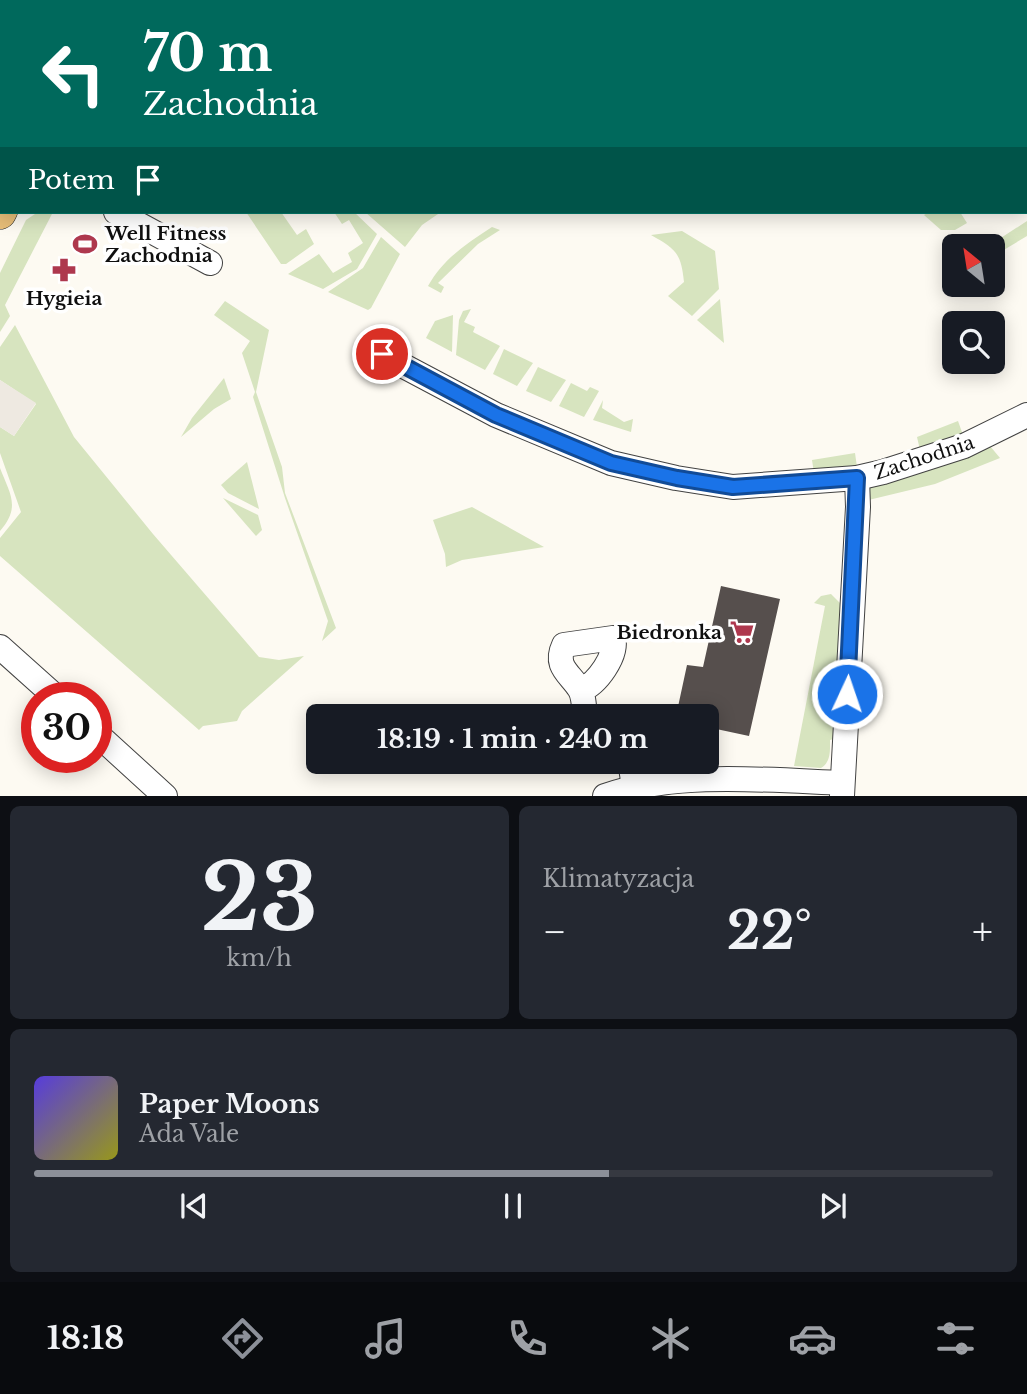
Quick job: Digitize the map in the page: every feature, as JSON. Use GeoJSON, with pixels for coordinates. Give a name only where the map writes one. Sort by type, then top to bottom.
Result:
{"type":"FeatureCollection","features":[{"type":"Feature","properties":{"kind":"street"},"geometry":{"type":"LineString","coordinates":[[120,214],[210,262]]}},
{"type":"Feature","properties":{"kind":"street","name":"Zachodnia"},"geometry":{"type":"LineString","coordinates":[[382,354],[496,415],[611,463],[733,487],[857,478],[942,454],[989,435],[1027,415]]}},
{"type":"Feature","properties":{"kind":"street"},"geometry":{"type":"LineString","coordinates":[[604,796],[634,787],[741,780],[842,789],[858,518],[857,478]]}},
{"type":"Feature","properties":{"kind":"street"},"geometry":{"type":"LineString","coordinates":[[0,648],[39,682]]}},
{"type":"Feature","properties":{"kind":"street"},"geometry":{"type":"LineString","coordinates":[[580,690],[583,704]]}},
{"type":"Feature","properties":{"kind":"street"},"geometry":{"type":"LineString","coordinates":[[112,748],[165,796]]}},
{"type":"Feature","properties":{"kind":"street"},"geometry":{"type":"LineString","coordinates":[[632,774],[634,787]]}},
{"type":"Feature","properties":{"kind":"green space"},"geometry":{"type":"Polygon","coordinates":[[[35,214],[52,214],[5,305],[10,316],[0,332],[0,273],[26,220],[35,214]]]}},
{"type":"Feature","properties":{"kind":"green space"},"geometry":{"type":"Polygon","coordinates":[[[247,214],[282,214],[297,235],[306,229],[314,244],[286,264],[281,264],[247,214]]]}},
{"type":"Feature","properties":{"kind":"green space"},"geometry":{"type":"Polygon","coordinates":[[[335,214],[356,214],[377,234],[357,269],[323,289],[288,274],[319,254],[333,273],[352,262],[348,253],[363,243],[349,220],[342,224],[335,214]]]}},
{"type":"Feature","properties":{"kind":"green space"},"geometry":{"type":"Polygon","coordinates":[[[367,214],[438,214],[422,225],[405,247],[367,214]]]}},
{"type":"Feature","properties":{"kind":"green space"},"geometry":{"type":"Polygon","coordinates":[[[961,214],[967,223],[955,230],[941,230],[924,215],[961,214]]]}},
{"type":"Feature","properties":{"kind":"green space"},"geometry":{"type":"Polygon","coordinates":[[[1027,221],[1027,236],[1005,249],[1005,235],[1027,221]]]}},
{"type":"Feature","properties":{"kind":"green space"},"geometry":{"type":"Polygon","coordinates":[[[492,227],[500,230],[478,244],[438,283],[444,287],[441,293],[428,286],[448,260],[492,227]]]}},
{"type":"Feature","properties":{"kind":"green space"},"geometry":{"type":"Polygon","coordinates":[[[682,231],[715,251],[719,289],[692,316],[668,296],[684,282],[679,258],[672,248],[651,235],[682,231]]]}},
{"type":"Feature","properties":{"kind":"green space"},"geometry":{"type":"Polygon","coordinates":[[[381,237],[400,254],[371,308],[368,310],[328,292],[363,268],[381,237]]]}},
{"type":"Feature","properties":{"kind":"green space"},"geometry":{"type":"Polygon","coordinates":[[[720,299],[724,343],[697,320],[720,299]]]}},
{"type":"Feature","properties":{"kind":"green space"},"geometry":{"type":"Polygon","coordinates":[[[225,301],[269,330],[256,392],[282,467],[285,493],[336,628],[322,641],[328,621],[285,498],[242,353],[250,341],[214,315],[225,301]]]}},
{"type":"Feature","properties":{"kind":"green space"},"geometry":{"type":"Polygon","coordinates":[[[471,309],[464,322],[475,327],[473,332],[500,346],[485,370],[456,355],[459,320],[463,311],[471,309]]]}},
{"type":"Feature","properties":{"kind":"green space"},"geometry":{"type":"Polygon","coordinates":[[[453,315],[452,352],[426,338],[435,321],[453,315]]]}},
{"type":"Feature","properties":{"kind":"green space"},"geometry":{"type":"Polygon","coordinates":[[[15,325],[74,437],[259,657],[279,660],[304,656],[242,711],[237,721],[203,726],[199,730],[0,556],[0,538],[21,512],[0,453],[0,427],[14,436],[36,404],[0,380],[0,347],[15,325]]]}},
{"type":"Feature","properties":{"kind":"green space"},"geometry":{"type":"Polygon","coordinates":[[[504,349],[533,363],[517,386],[493,374],[504,349]]]}},
{"type":"Feature","properties":{"kind":"green space"},"geometry":{"type":"Polygon","coordinates":[[[538,367],[566,380],[551,402],[526,391],[538,367]]]}},
{"type":"Feature","properties":{"kind":"green space"},"geometry":{"type":"Polygon","coordinates":[[[224,378],[231,399],[214,409],[181,437],[192,418],[224,378]]]}},
{"type":"Feature","properties":{"kind":"green space"},"geometry":{"type":"Polygon","coordinates":[[[571,383],[587,391],[590,387],[599,391],[584,417],[559,406],[571,383]]]}},
{"type":"Feature","properties":{"kind":"green space"},"geometry":{"type":"Polygon","coordinates":[[[603,400],[602,408],[624,422],[633,419],[631,432],[593,420],[603,400]]]}},
{"type":"Feature","properties":{"kind":"green space"},"geometry":{"type":"Polygon","coordinates":[[[958,421],[963,435],[920,450],[917,437],[958,421]]]}},
{"type":"Feature","properties":{"kind":"green space"},"geometry":{"type":"Polygon","coordinates":[[[990,446],[1000,458],[935,484],[852,504],[856,489],[936,468],[990,446]]]}},
{"type":"Feature","properties":{"kind":"green space"},"geometry":{"type":"Polygon","coordinates":[[[855,453],[857,467],[814,473],[812,460],[855,453]]]}},
{"type":"Feature","properties":{"kind":"green space"},"geometry":{"type":"Polygon","coordinates":[[[247,462],[259,509],[228,493],[221,485],[247,462]]]}},
{"type":"Feature","properties":{"kind":"green space"},"geometry":{"type":"Polygon","coordinates":[[[0,468],[10,493],[12,507],[0,531],[0,468]]]}},
{"type":"Feature","properties":{"kind":"green space"},"geometry":{"type":"Polygon","coordinates":[[[223,498],[258,515],[262,530],[256,536],[223,498]]]}},
{"type":"Feature","properties":{"kind":"green space"},"geometry":{"type":"Polygon","coordinates":[[[472,507],[544,547],[462,560],[446,567],[445,554],[433,520],[472,507]]]}},
{"type":"Feature","properties":{"kind":"green space"},"geometry":{"type":"Polygon","coordinates":[[[831,594],[842,605],[834,739],[830,740],[830,752],[824,766],[794,766],[825,606],[814,603],[821,596],[831,594]]]}},
{"type":"Feature","properties":{"kind":"shaded area"},"geometry":{"type":"Polygon","coordinates":[[[0,380],[36,403],[14,436],[0,427],[0,380]]]}},
{"type":"Feature","properties":{"kind":"building","name":"Biedronka"},"geometry":{"type":"Polygon","coordinates":[[[721,586],[780,599],[749,736],[719,730],[719,704],[679,704],[687,665],[703,667],[721,586]]]}},
{"type":"Feature","properties":{"kind":"place","name":"Well Fitness Zachodnia"},"geometry":{"type":"Point","coordinates":[85,244]}},
{"type":"Feature","properties":{"kind":"place","name":"Hygieia"},"geometry":{"type":"Point","coordinates":[64,270]}},
{"type":"Feature","properties":{"kind":"place","name":"Biedronka"},"geometry":{"type":"Point","coordinates":[742,632]}},
{"type":"Feature","properties":{"kind":"route"},"geometry":{"type":"LineString","coordinates":[[382,354],[496,415],[611,463],[733,487],[857,478],[858,507],[847,694]]}}]}
